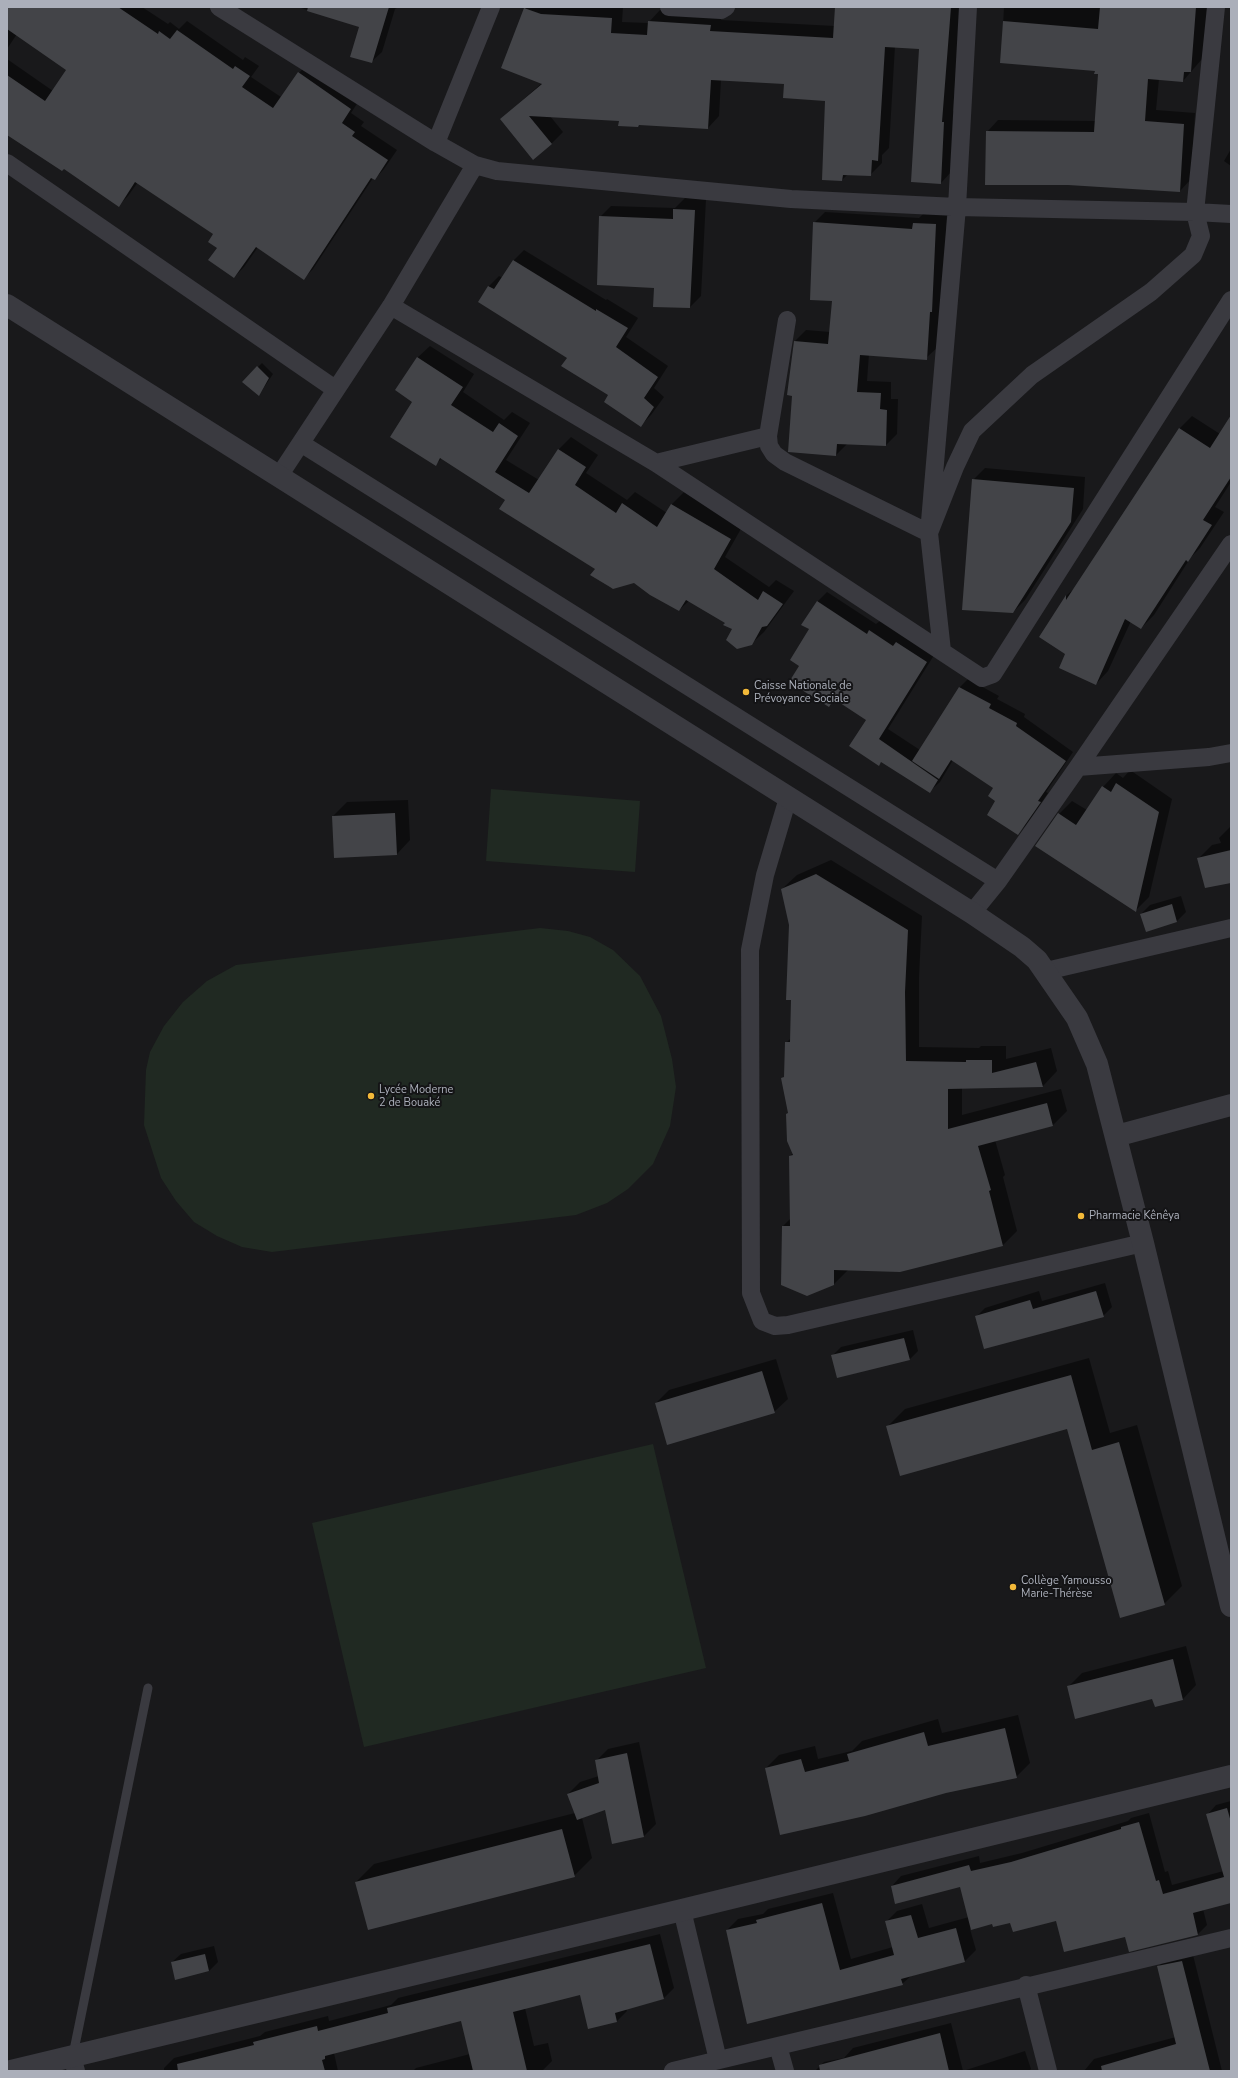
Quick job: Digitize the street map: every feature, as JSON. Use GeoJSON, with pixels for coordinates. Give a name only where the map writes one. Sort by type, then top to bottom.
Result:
{"type":"FeatureCollection","features":[{"type":"Feature","properties":{"kind":"street"},"geometry":{"type":"LineString","coordinates":[[219,7],[436,143],[475,165],[497,170],[791,199],[957,207],[1231,214]]}},
{"type":"Feature","properties":{"kind":"street"},"geometry":{"type":"LineString","coordinates":[[436,143],[491,7]]}},
{"type":"Feature","properties":{"kind":"street"},"geometry":{"type":"LineString","coordinates":[[669,7],[721,10],[726,7]]}},
{"type":"Feature","properties":{"kind":"street"},"geometry":{"type":"LineString","coordinates":[[942,651],[929,533],[957,207],[968,7]]}},
{"type":"Feature","properties":{"kind":"street"},"geometry":{"type":"LineString","coordinates":[[929,533],[955,467],[972,431],[1032,375],[1151,292],[1193,255],[1201,236],[1195,212],[1216,7]]}},
{"type":"Feature","properties":{"kind":"street"},"geometry":{"type":"LineString","coordinates":[[7,163],[336,389]]}},
{"type":"Feature","properties":{"kind":"street"},"geometry":{"type":"LineString","coordinates":[[279,476],[302,444],[336,389],[392,306],[475,165]]}},
{"type":"Feature","properties":{"kind":"street"},"geometry":{"type":"LineString","coordinates":[[392,306],[656,463],[982,678],[993,674],[1231,300]]}},
{"type":"Feature","properties":{"kind":"street"},"geometry":{"type":"LineString","coordinates":[[7,305],[972,913],[1026,950],[1046,971],[1077,1018],[1097,1064],[1143,1243],[1231,1606]]}},
{"type":"Feature","properties":{"kind":"street"},"geometry":{"type":"LineString","coordinates":[[787,320],[768,436],[769,446],[774,454],[784,462],[929,533]]}},
{"type":"Feature","properties":{"kind":"street"},"geometry":{"type":"LineString","coordinates":[[656,463],[768,436]]}},
{"type":"Feature","properties":{"kind":"street"},"geometry":{"type":"LineString","coordinates":[[302,444],[998,881]]}},
{"type":"Feature","properties":{"kind":"street"},"geometry":{"type":"LineString","coordinates":[[972,913],[998,881],[1231,544]]}},
{"type":"Feature","properties":{"kind":"street"},"geometry":{"type":"LineString","coordinates":[[1078,767],[1209,757],[1231,753]]}},
{"type":"Feature","properties":{"kind":"street"},"geometry":{"type":"LineString","coordinates":[[788,798],[765,875],[750,950],[751,1293],[762,1321],[775,1326],[788,1325],[1143,1243]]}},
{"type":"Feature","properties":{"kind":"street"},"geometry":{"type":"LineString","coordinates":[[1046,971],[1231,928]]}},
{"type":"Feature","properties":{"kind":"street"},"geometry":{"type":"LineString","coordinates":[[1116,1136],[1231,1105]]}},
{"type":"Feature","properties":{"kind":"street"},"geometry":{"type":"LineString","coordinates":[[11,2071],[74,2064],[682,1910],[1231,1776]]}},
{"type":"Feature","properties":{"kind":"street"},"geometry":{"type":"LineString","coordinates":[[682,1910],[718,2060]]}},
{"type":"Feature","properties":{"kind":"street"},"geometry":{"type":"LineString","coordinates":[[673,2071],[1026,1985],[1231,1938]]}},
{"type":"Feature","properties":{"kind":"street"},"geometry":{"type":"LineString","coordinates":[[1026,1985],[1048,2071]]}},
{"type":"Feature","properties":{"kind":"street"},"geometry":{"type":"LineString","coordinates":[[778,2046],[785,2071]]}},
{"type":"Feature","properties":{"kind":"lane"},"geometry":{"type":"LineString","coordinates":[[74,2064],[148,1688]]}},
{"type":"Feature","properties":{"kind":"shaded area"},"geometry":{"type":"Polygon","coordinates":[[[491,789],[640,801],[635,872],[486,861],[491,789]]]}},
{"type":"Feature","properties":{"kind":"shaded area"},"geometry":{"type":"Polygon","coordinates":[[[540,928],[568,931],[590,937],[613,950],[640,976],[661,1016],[672,1059],[676,1087],[670,1126],[653,1164],[628,1189],[607,1203],[576,1215],[272,1252],[242,1247],[217,1236],[194,1222],[176,1201],[161,1178],[144,1125],[146,1070],[150,1052],[164,1026],[183,1002],[207,981],[236,965],[540,928]]]}},
{"type":"Feature","properties":{"kind":"shaded area"},"geometry":{"type":"Polygon","coordinates":[[[653,1444],[706,1668],[364,1747],[312,1523],[653,1444]]]}},
{"type":"Feature","properties":{"kind":"building"},"geometry":{"type":"Polygon","coordinates":[[[7,7],[118,7],[158,34],[159,31],[170,39],[177,30],[233,69],[235,66],[250,76],[242,87],[273,108],[298,72],[351,109],[342,123],[355,132],[352,136],[388,160],[375,180],[371,178],[304,280],[256,247],[234,278],[208,260],[217,248],[208,242],[213,234],[135,182],[119,207],[64,169],[62,171],[7,135],[7,75],[45,101],[66,70],[7,29],[7,7]]]}},
{"type":"Feature","properties":{"kind":"building"},"geometry":{"type":"Polygon","coordinates":[[[308,7],[389,7],[372,63],[350,57],[359,27],[307,11],[308,7]]]}},
{"type":"Feature","properties":{"kind":"building"},"geometry":{"type":"Polygon","coordinates":[[[835,7],[951,7],[942,122],[944,122],[941,184],[911,182],[919,49],[885,47],[878,161],[872,160],[871,176],[843,175],[842,181],[822,180],[825,101],[783,98],[784,84],[711,80],[708,129],[639,125],[638,127],[618,126],[619,121],[529,116],[552,144],[533,160],[500,119],[542,84],[501,68],[524,8],[541,14],[612,18],[611,33],[647,35],[648,21],[711,25],[710,31],[833,38],[835,7]]]}},
{"type":"Feature","properties":{"kind":"building"},"geometry":{"type":"Polygon","coordinates":[[[1100,7],[1196,7],[1191,72],[1184,72],[1183,82],[1148,79],[1145,121],[1184,124],[1180,192],[1068,185],[985,185],[986,131],[1094,132],[1098,74],[1094,74],[1095,71],[1000,63],[1003,21],[1098,29],[1100,7]]]}},
{"type":"Feature","properties":{"kind":"building"},"geometry":{"type":"Polygon","coordinates":[[[673,209],[695,210],[690,308],[653,307],[654,288],[597,285],[599,216],[673,219],[673,209]]]}},
{"type":"Feature","properties":{"kind":"building"},"geometry":{"type":"Polygon","coordinates":[[[813,222],[912,229],[913,223],[936,224],[932,312],[930,312],[927,360],[860,355],[857,392],[881,393],[880,409],[887,410],[886,446],[837,444],[836,456],[788,452],[792,396],[787,395],[794,341],[828,344],[832,301],[810,300],[813,222]]]}},
{"type":"Feature","properties":{"kind":"building"},"geometry":{"type":"Polygon","coordinates":[[[513,260],[596,311],[596,309],[628,328],[616,347],[658,377],[644,398],[654,407],[641,427],[604,402],[608,395],[561,366],[567,358],[478,302],[488,286],[494,289],[513,260]]]}},
{"type":"Feature","properties":{"kind":"building"},"geometry":{"type":"Polygon","coordinates":[[[417,357],[463,387],[451,405],[493,432],[499,423],[518,436],[495,472],[529,493],[558,449],[586,467],[575,485],[616,513],[622,503],[657,527],[671,504],[731,539],[714,569],[758,600],[763,591],[783,604],[767,626],[762,627],[752,645],[737,649],[726,640],[732,629],[723,625],[725,623],[686,600],[679,611],[650,595],[634,583],[613,589],[590,575],[595,569],[499,509],[505,500],[440,458],[436,466],[390,437],[412,402],[395,390],[417,357]]]}},
{"type":"Feature","properties":{"kind":"building"},"geometry":{"type":"Polygon","coordinates":[[[257,366],[269,378],[259,396],[242,382],[257,366]]]}},
{"type":"Feature","properties":{"kind":"building"},"geometry":{"type":"Polygon","coordinates":[[[1231,415],[1231,477],[1203,520],[1212,525],[1188,562],[1186,560],[1141,629],[1125,619],[1096,685],[1059,668],[1065,654],[1039,637],[1066,595],[1066,600],[1179,428],[1210,448],[1231,415]]]}},
{"type":"Feature","properties":{"kind":"building"},"geometry":{"type":"Polygon","coordinates":[[[972,479],[1074,488],[1071,522],[1013,613],[962,610],[972,479]]]}},
{"type":"Feature","properties":{"kind":"building"},"geometry":{"type":"Polygon","coordinates":[[[817,601],[867,634],[869,630],[893,646],[896,642],[927,662],[879,739],[938,780],[930,793],[881,762],[879,766],[849,746],[866,720],[834,699],[829,707],[789,682],[799,666],[790,660],[809,629],[801,625],[817,601]]]}},
{"type":"Feature","properties":{"kind":"building"},"geometry":{"type":"Polygon","coordinates":[[[959,687],[991,704],[989,708],[1017,723],[1016,726],[1066,761],[1038,801],[1041,802],[1018,835],[987,815],[995,801],[988,796],[993,788],[951,760],[939,779],[912,761],[959,687]]]}},
{"type":"Feature","properties":{"kind":"building"},"geometry":{"type":"Polygon","coordinates":[[[1116,783],[1159,812],[1136,912],[1035,846],[1058,813],[1076,825],[1102,786],[1111,792],[1116,783]]]}},
{"type":"Feature","properties":{"kind":"building"},"geometry":{"type":"Polygon","coordinates":[[[395,813],[397,855],[334,858],[332,816],[395,813]]]}},
{"type":"Feature","properties":{"kind":"building"},"geometry":{"type":"Polygon","coordinates":[[[1231,850],[1231,883],[1205,888],[1197,858],[1231,850]]]}},
{"type":"Feature","properties":{"kind":"building"},"geometry":{"type":"Polygon","coordinates":[[[816,874],[908,930],[905,992],[906,1061],[966,1062],[966,1060],[992,1060],[992,1073],[1036,1062],[1043,1087],[948,1089],[948,1129],[1047,1103],[1053,1126],[978,1146],[991,1190],[989,1191],[1003,1246],[900,1272],[834,1270],[834,1285],[807,1296],[781,1285],[782,1226],[790,1226],[789,1156],[793,1155],[787,1141],[786,1114],[788,1113],[781,1078],[784,1077],[785,1042],[790,1042],[791,1000],[786,1000],[789,925],[781,889],[816,874]]]}},
{"type":"Feature","properties":{"kind":"building"},"geometry":{"type":"Polygon","coordinates":[[[1172,904],[1177,922],[1146,932],[1140,914],[1172,904]]]}},
{"type":"Feature","properties":{"kind":"building"},"geometry":{"type":"Polygon","coordinates":[[[1096,1291],[1104,1317],[984,1349],[975,1316],[1030,1300],[1033,1309],[1096,1291]]]}},
{"type":"Feature","properties":{"kind":"building"},"geometry":{"type":"Polygon","coordinates":[[[904,1338],[910,1360],[837,1378],[831,1355],[904,1338]]]}},
{"type":"Feature","properties":{"kind":"building"},"geometry":{"type":"Polygon","coordinates":[[[762,1371],[775,1413],[667,1445],[655,1403],[762,1371]]]}},
{"type":"Feature","properties":{"kind":"building"},"geometry":{"type":"Polygon","coordinates":[[[1071,1375],[1092,1450],[1119,1442],[1165,1605],[1120,1618],[1067,1429],[900,1476],[886,1426],[1071,1375]]]}},
{"type":"Feature","properties":{"kind":"building"},"geometry":{"type":"Polygon","coordinates":[[[1173,1659],[1183,1700],[1155,1707],[1152,1699],[1075,1719],[1067,1686],[1173,1659]]]}},
{"type":"Feature","properties":{"kind":"building"},"geometry":{"type":"Polygon","coordinates":[[[1005,1728],[1017,1778],[946,1793],[865,1816],[780,1835],[765,1768],[801,1759],[805,1772],[849,1761],[847,1754],[924,1732],[928,1746],[1005,1728]]]}},
{"type":"Feature","properties":{"kind":"building"},"geometry":{"type":"Polygon","coordinates":[[[627,1753],[644,1837],[612,1844],[605,1810],[577,1820],[567,1794],[599,1783],[595,1760],[627,1753]]]}},
{"type":"Feature","properties":{"kind":"building"},"geometry":{"type":"Polygon","coordinates":[[[1227,1808],[1231,1822],[1231,1903],[1193,1913],[1198,1935],[1129,1952],[1125,1937],[1064,1952],[1056,1921],[1013,1932],[1010,1923],[993,1927],[992,1924],[971,1930],[960,1887],[895,1904],[891,1886],[969,1865],[971,1871],[1011,1862],[1121,1829],[1121,1827],[1139,1822],[1156,1881],[1159,1880],[1163,1894],[1224,1877],[1206,1814],[1227,1808]]]}},
{"type":"Feature","properties":{"kind":"building"},"geometry":{"type":"Polygon","coordinates":[[[562,1829],[575,1877],[368,1930],[355,1882],[562,1829]]]}},
{"type":"Feature","properties":{"kind":"building"},"geometry":{"type":"Polygon","coordinates":[[[822,1903],[840,1970],[894,1955],[885,1921],[911,1915],[918,1938],[956,1928],[965,1962],[901,1979],[903,1985],[747,2024],[726,1930],[757,1923],[756,1920],[822,1903]]]}},
{"type":"Feature","properties":{"kind":"building"},"geometry":{"type":"Polygon","coordinates":[[[650,1944],[664,1999],[615,2013],[617,2022],[588,2029],[580,1995],[513,2012],[527,2071],[473,2071],[461,2021],[325,2056],[325,2059],[322,2060],[325,2071],[178,2071],[177,2064],[254,2045],[253,2042],[317,2026],[318,2031],[388,2013],[387,2008],[650,1944]]]}},
{"type":"Feature","properties":{"kind":"building"},"geometry":{"type":"Polygon","coordinates":[[[205,1954],[209,1971],[175,1980],[171,1962],[205,1954]]]}},
{"type":"Feature","properties":{"kind":"building"},"geometry":{"type":"Polygon","coordinates":[[[1182,1961],[1210,2071],[1102,2071],[1101,2066],[1176,2044],[1157,1966],[1182,1961]]]}},
{"type":"Feature","properties":{"kind":"building"},"geometry":{"type":"Polygon","coordinates":[[[940,2033],[949,2071],[820,2071],[819,2065],[940,2033]]]}},
{"type":"Feature","properties":{"kind":"place","name":"Caisse Nationale de Prévoyance Sociale"},"geometry":{"type":"Point","coordinates":[746,692]}},
{"type":"Feature","properties":{"kind":"place","name":"Lycée Moderne 2 de Bouaké"},"geometry":{"type":"Point","coordinates":[371,1096]}},
{"type":"Feature","properties":{"kind":"place","name":"Pharmacie Kênêya"},"geometry":{"type":"Point","coordinates":[1081,1216]}},
{"type":"Feature","properties":{"kind":"place","name":"Collège Yamousso Marie-Thérèse"},"geometry":{"type":"Point","coordinates":[1013,1587]}}]}
